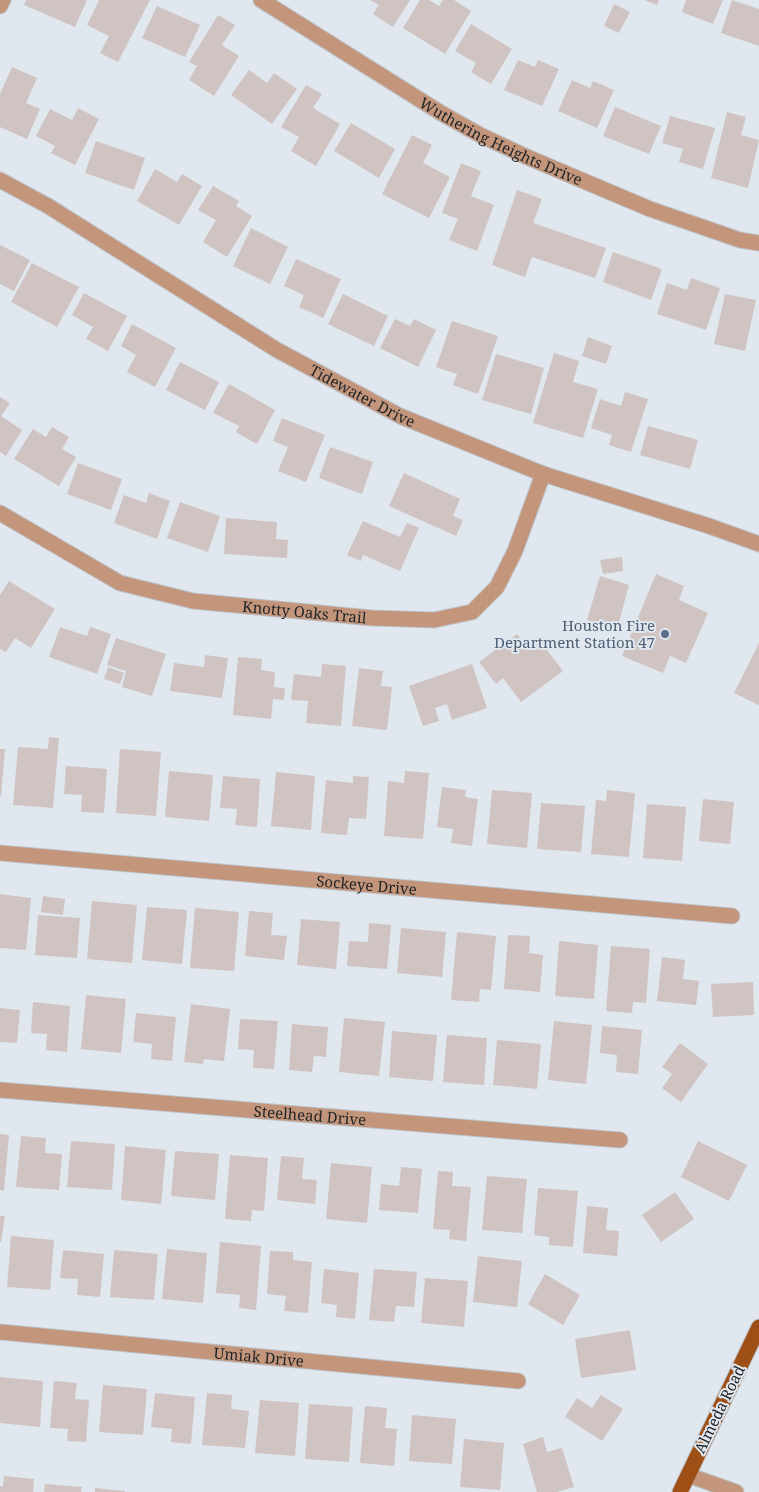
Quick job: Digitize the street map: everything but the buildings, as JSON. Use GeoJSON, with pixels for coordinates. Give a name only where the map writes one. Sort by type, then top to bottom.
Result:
{"type":"FeatureCollection","features":[{"type":"Feature","properties":{"kind":"main road","name":"Almeda Road"},"geometry":{"type":"LineString","coordinates":[[680,1492],[759,1327]]}},
{"type":"Feature","properties":{"kind":"street"},"geometry":{"type":"LineString","coordinates":[[0,6],[3,0]]}},
{"type":"Feature","properties":{"kind":"street","name":"Wuthering Heights Drive"},"geometry":{"type":"LineString","coordinates":[[261,0],[441,113],[512,150],[650,209],[740,240],[759,243]]}},
{"type":"Feature","properties":{"kind":"street","name":"Tidewater Drive"},"geometry":{"type":"LineString","coordinates":[[0,180],[48,206],[277,350],[400,416],[543,474],[709,526],[759,544]]}},
{"type":"Feature","properties":{"kind":"street","name":"Knotty Oaks Trail"},"geometry":{"type":"LineString","coordinates":[[0,513],[120,583],[130,586],[193,601],[372,618],[434,620],[472,612],[497,587],[515,551],[543,474]]}},
{"type":"Feature","properties":{"kind":"street","name":"Sockeye Drive"},"geometry":{"type":"LineString","coordinates":[[0,852],[732,916]]}},
{"type":"Feature","properties":{"kind":"street","name":"Steelhead Drive"},"geometry":{"type":"LineString","coordinates":[[0,1090],[620,1140]]}},
{"type":"Feature","properties":{"kind":"street","name":"Umiak Drive"},"geometry":{"type":"LineString","coordinates":[[0,1332],[518,1381]]}},
{"type":"Feature","properties":{"kind":"street"},"geometry":{"type":"LineString","coordinates":[[688,1475],[736,1492]]}},
{"type":"Feature","properties":{"kind":"place","name":"Houston Fire Department Station 47"},"geometry":{"type":"Point","coordinates":[665,634]}}]}
